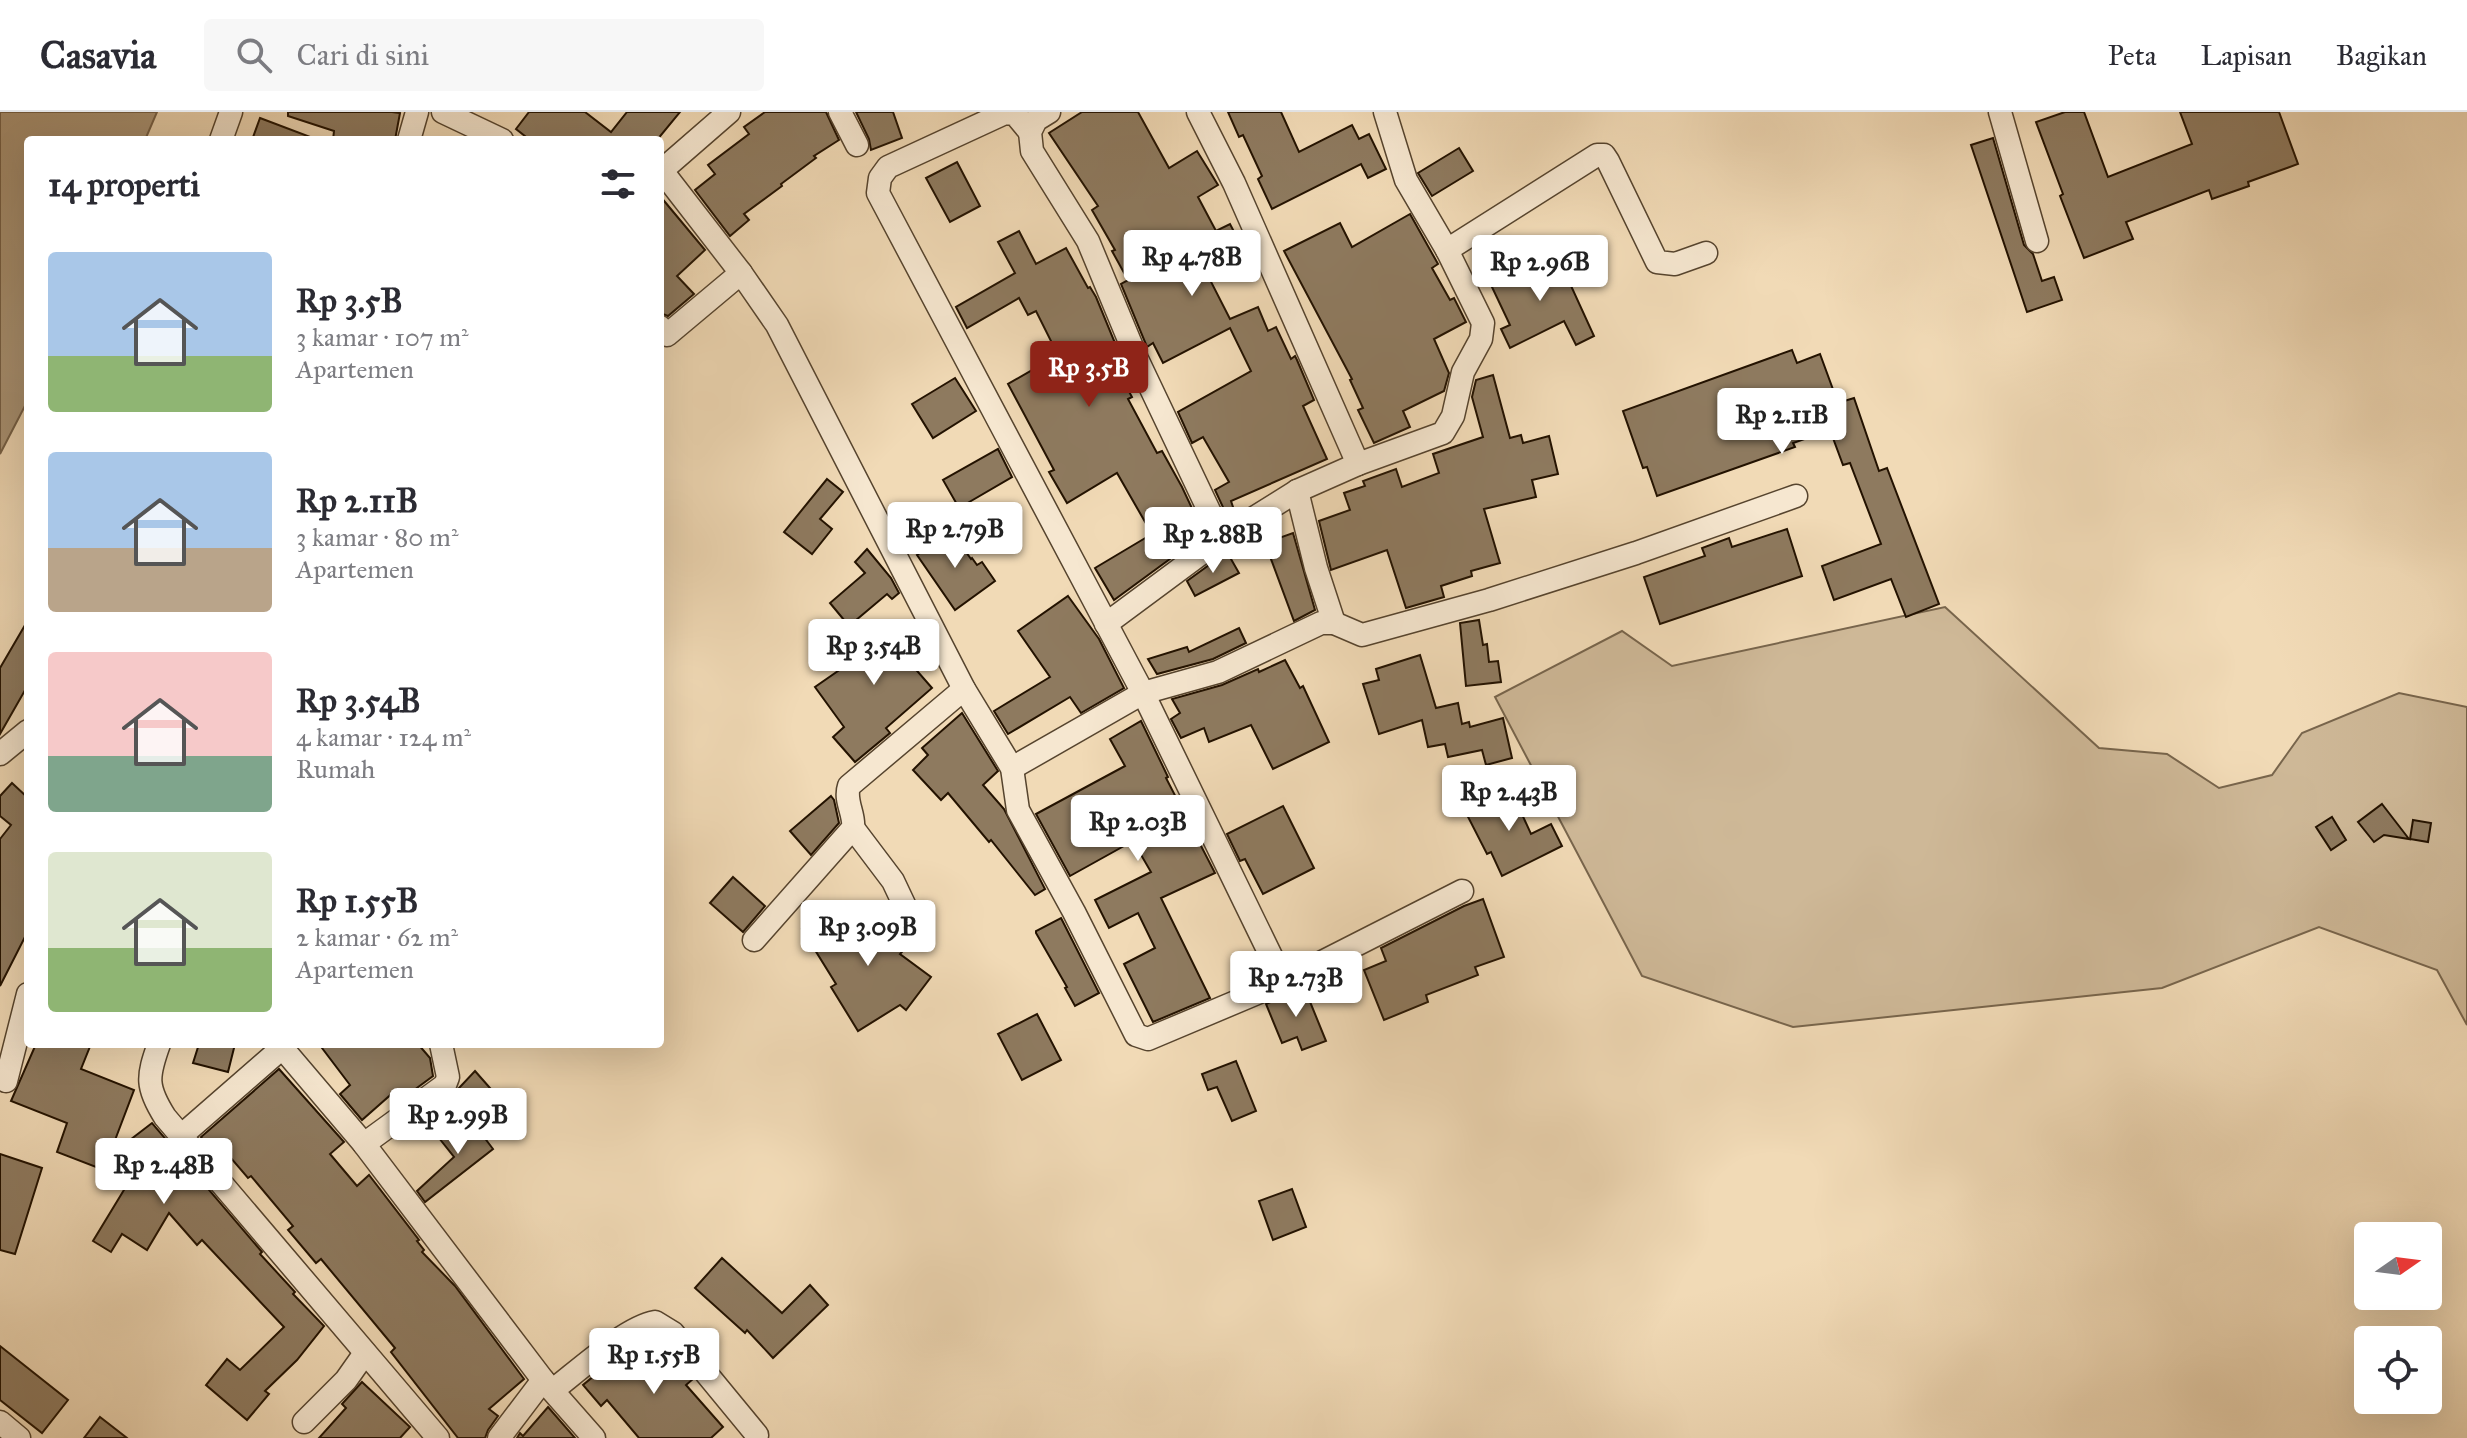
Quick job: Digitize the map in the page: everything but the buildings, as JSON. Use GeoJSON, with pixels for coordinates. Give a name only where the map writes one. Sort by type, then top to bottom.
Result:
{"type":"FeatureCollection","features":[{"type":"Feature","properties":{"kind":"street"},"geometry":{"type":"LineString","coordinates":[[222,136],[231,112]]}},
{"type":"Feature","properties":{"kind":"street"},"geometry":{"type":"LineString","coordinates":[[410,136],[417,112]]}},
{"type":"Feature","properties":{"kind":"street"},"geometry":{"type":"LineString","coordinates":[[443,112],[494,136]]}},
{"type":"Feature","properties":{"kind":"street"},"geometry":{"type":"LineString","coordinates":[[664,168],[729,112]]}},
{"type":"Feature","properties":{"kind":"street"},"geometry":{"type":"LineString","coordinates":[[840,112],[857,145]]}},
{"type":"Feature","properties":{"kind":"street"},"geometry":{"type":"LineString","coordinates":[[1049,112],[1036,120],[1030,132],[1032,151],[1088,241],[1137,359],[1222,538]]}},
{"type":"Feature","properties":{"kind":"street"},"geometry":{"type":"LineString","coordinates":[[1198,112],[1234,183],[1358,464]]}},
{"type":"Feature","properties":{"kind":"street"},"geometry":{"type":"LineString","coordinates":[[1106,624],[1222,538],[1297,491],[1358,464],[1443,433],[1453,416],[1463,372],[1481,339],[1483,323],[1447,250],[1406,180],[1385,112]]}},
{"type":"Feature","properties":{"kind":"street"},"geometry":{"type":"LineString","coordinates":[[2000,112],[2037,241]]}},
{"type":"Feature","properties":{"kind":"street"},"geometry":{"type":"LineString","coordinates":[[1030,132],[1015,114],[1005,113],[888,167],[880,178],[878,193],[1143,693],[1272,958],[1281,983]]}},
{"type":"Feature","properties":{"kind":"street"},"geometry":{"type":"LineString","coordinates":[[1447,250],[1597,155],[1604,155],[1657,262],[1675,264],[1706,253]]}},
{"type":"Feature","properties":{"kind":"street"},"geometry":{"type":"LineString","coordinates":[[664,175],[741,273],[777,325],[964,689],[1012,768],[1018,810],[1136,1035],[1148,1039],[1281,983],[1462,891]]}},
{"type":"Feature","properties":{"kind":"street"},"geometry":{"type":"LineString","coordinates":[[664,332],[667,335],[741,273]]}},
{"type":"Feature","properties":{"kind":"street"},"geometry":{"type":"LineString","coordinates":[[1297,491],[1316,568],[1334,623]]}},
{"type":"Feature","properties":{"kind":"street"},"geometry":{"type":"LineString","coordinates":[[1012,768],[1143,693],[1218,672],[1321,623],[1334,623],[1362,635],[1489,600],[1636,553],[1796,496]]}},
{"type":"Feature","properties":{"kind":"street"},"geometry":{"type":"LineString","coordinates":[[754,940],[853,828],[846,795],[849,786],[964,689]]}},
{"type":"Feature","properties":{"kind":"street"},"geometry":{"type":"LineString","coordinates":[[0,754],[24,734]]}},
{"type":"Feature","properties":{"kind":"street"},"geometry":{"type":"LineString","coordinates":[[853,828],[893,881],[918,934]]}},
{"type":"Feature","properties":{"kind":"street"},"geometry":{"type":"LineString","coordinates":[[6,1081],[24,1010]]}},
{"type":"Feature","properties":{"kind":"street"},"geometry":{"type":"LineString","coordinates":[[157,1048],[152,1062],[150,1092],[165,1117],[438,1438]]}},
{"type":"Feature","properties":{"kind":"street"},"geometry":{"type":"LineString","coordinates":[[181,1136],[279,1048]]}},
{"type":"Feature","properties":{"kind":"street"},"geometry":{"type":"LineString","coordinates":[[283,1048],[364,1144],[548,1385],[594,1438]]}},
{"type":"Feature","properties":{"kind":"street"},"geometry":{"type":"LineString","coordinates":[[364,1144],[445,1085],[448,1077],[442,1048]]}},
{"type":"Feature","properties":{"kind":"street"},"geometry":{"type":"LineString","coordinates":[[499,1438],[548,1385],[628,1334],[655,1322],[673,1333],[757,1435]]}},
{"type":"Feature","properties":{"kind":"street"},"geometry":{"type":"LineString","coordinates":[[304,1422],[346,1380],[365,1353]]}},
{"type":"Feature","properties":{"kind":"street"},"geometry":{"type":"LineString","coordinates":[[0,1422],[19,1438]]}},
{"type":"Feature","properties":{"kind":"shaded area"},"geometry":{"type":"Polygon","coordinates":[[[0,112],[157,112],[147,136],[24,136],[24,408],[0,454],[0,112]]]}},
{"type":"Feature","properties":{"kind":"shaded area"},"geometry":{"type":"Polygon","coordinates":[[[1945,607],[2099,748],[2167,754],[2219,788],[2272,775],[2302,733],[2399,693],[2467,707],[2467,1025],[2437,970],[2319,927],[2162,988],[1793,1027],[1642,976],[1495,697],[1622,631],[1672,666],[1945,607]]]}}]}
